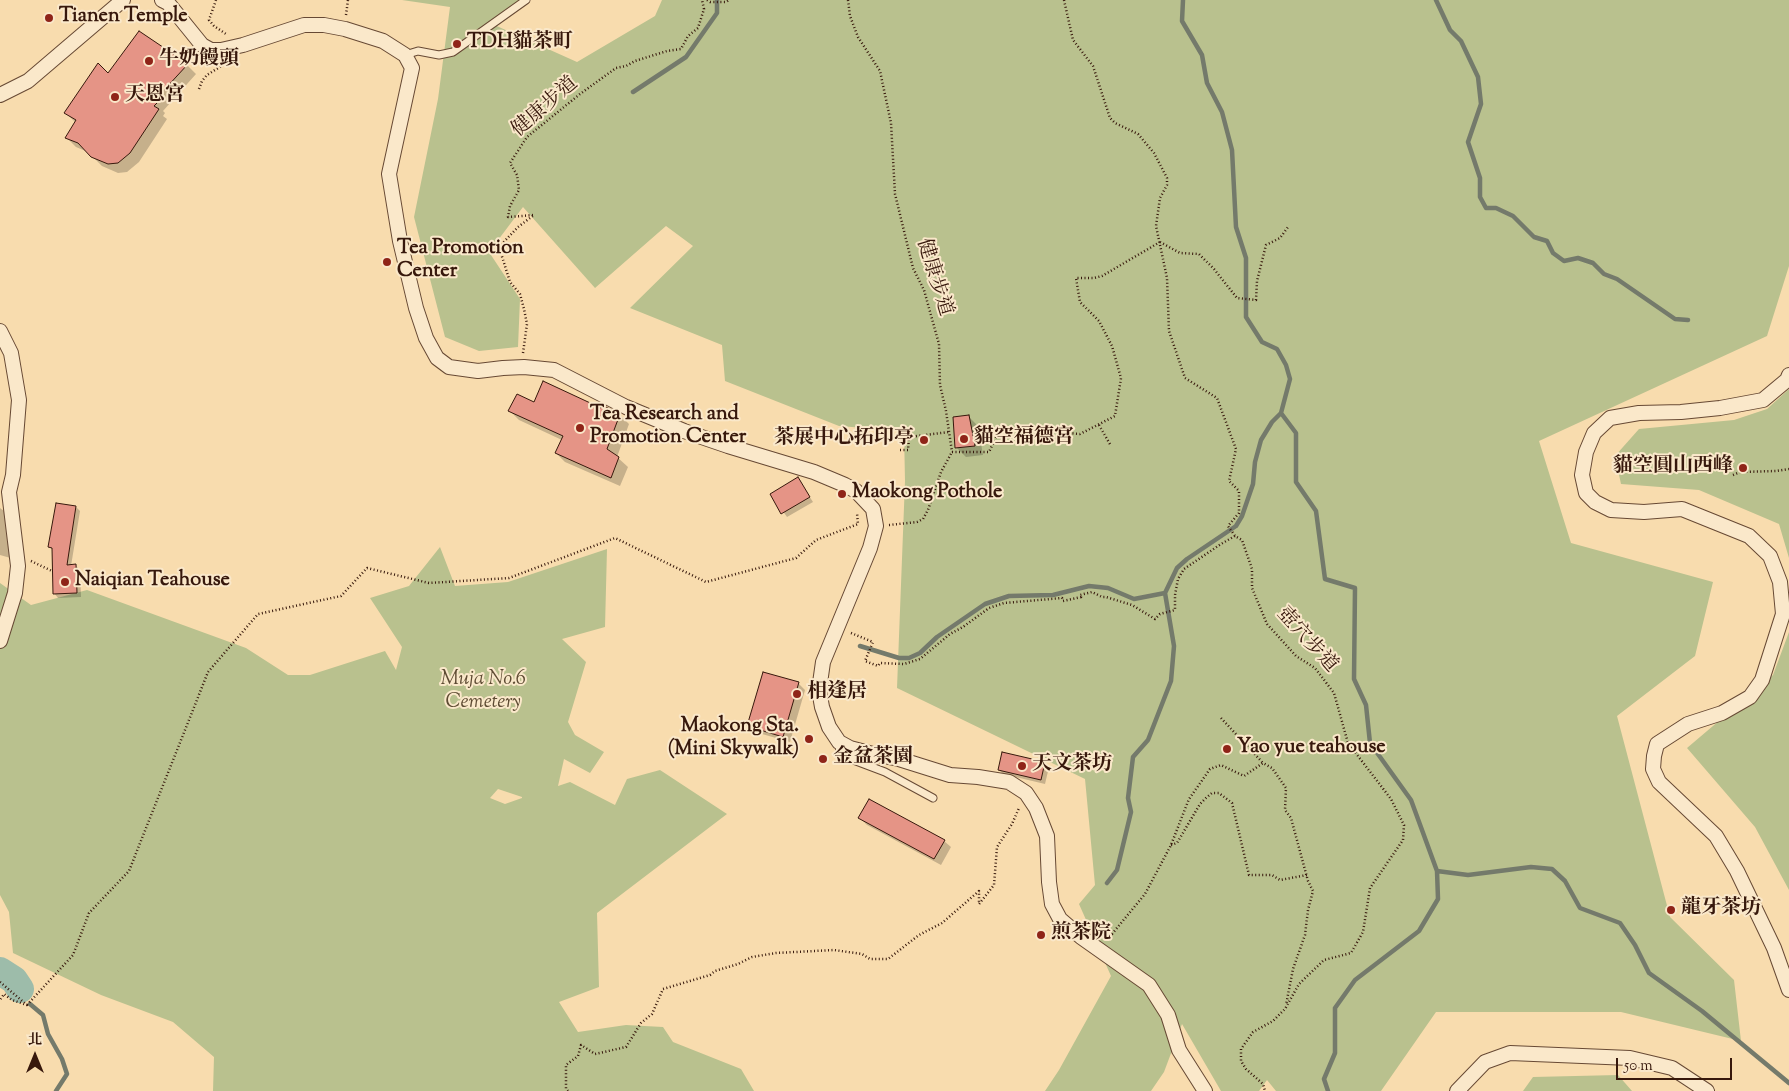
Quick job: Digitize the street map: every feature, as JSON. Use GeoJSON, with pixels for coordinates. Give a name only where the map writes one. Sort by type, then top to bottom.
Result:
{"type":"FeatureCollection","features":[{"type":"Feature","properties":{"kind":"street"},"geometry":{"type":"LineString","coordinates":[[0,95],[28,81],[123,0]]}},
{"type":"Feature","properties":{"kind":"street"},"geometry":{"type":"LineString","coordinates":[[162,0],[168,3],[202,45],[211,50],[221,50],[243,45],[304,25],[324,25],[345,29],[383,41],[405,54],[412,68],[389,174],[400,241],[416,308],[426,338],[437,358],[449,367],[478,371],[524,367],[554,370],[626,407],[684,431],[814,472],[845,485],[856,491],[874,508],[876,526],[870,548],[823,662],[819,690],[829,727],[839,742],[850,748],[899,759],[950,774],[1008,782],[1026,793],[1036,808],[1047,836],[1052,904],[1060,919],[1081,937],[1149,985],[1168,1015],[1179,1050],[1205,1091]]}},
{"type":"Feature","properties":{"kind":"street"},"geometry":{"type":"LineString","coordinates":[[0,331],[11,353],[19,400],[13,475],[9,492],[18,566],[15,593],[0,640]]}},
{"type":"Feature","properties":{"kind":"street"},"geometry":{"type":"LineString","coordinates":[[1789,375],[1787,380],[1763,400],[1720,408],[1681,412],[1639,413],[1610,418],[1594,433],[1586,452],[1582,475],[1586,493],[1595,502],[1611,510],[1644,512],[1682,508],[1749,536],[1770,556],[1780,582],[1783,614],[1762,680],[1750,697],[1722,713],[1688,724],[1657,744],[1653,769],[1659,782],[1716,836],[1737,871],[1770,940],[1789,990]]}},
{"type":"Feature","properties":{"kind":"street"},"geometry":{"type":"LineString","coordinates":[[1457,1091],[1485,1062],[1510,1053],[1630,1058],[1672,1068],[1708,1091]]}},
{"type":"Feature","properties":{"kind":"lane"},"geometry":{"type":"LineString","coordinates":[[405,54],[418,52],[440,55],[453,52],[526,0]]}},
{"type":"Feature","properties":{"kind":"lane"},"geometry":{"type":"LineString","coordinates":[[839,742],[840,755],[885,772],[933,798]]}},
{"type":"Feature","properties":{"kind":"path"},"geometry":{"type":"LineString","coordinates":[[216,0],[209,20],[214,26],[243,45]]}},
{"type":"Feature","properties":{"kind":"path","name":"健康步道"},"geometry":{"type":"LineString","coordinates":[[524,367],[523,348],[528,324],[520,294],[510,282],[499,247],[518,227],[534,214],[508,217],[510,206],[519,190],[517,175],[510,163],[528,137],[580,94],[616,68],[667,51],[681,49],[688,36],[698,28],[704,9],[702,0]]}},
{"type":"Feature","properties":{"kind":"path"},"geometry":{"type":"LineString","coordinates":[[707,0],[710,2],[726,2],[729,0]]}},
{"type":"Feature","properties":{"kind":"path","name":"健康步道"},"geometry":{"type":"LineString","coordinates":[[848,0],[850,16],[858,37],[880,72],[891,123],[895,194],[913,268],[924,290],[938,344],[940,385],[952,452]]}},
{"type":"Feature","properties":{"kind":"path"},"geometry":{"type":"LineString","coordinates":[[1064,0],[1073,40],[1093,66],[1110,118],[1138,134],[1154,153],[1166,178],[1166,185],[1160,198],[1156,226],[1160,242],[1180,253],[1199,254],[1214,269],[1236,298],[1256,300],[1257,281],[1266,245],[1280,238],[1288,227]]}},
{"type":"Feature","properties":{"kind":"path"},"geometry":{"type":"LineString","coordinates":[[199,90],[207,74],[228,63]]}},
{"type":"Feature","properties":{"kind":"path"},"geometry":{"type":"LineString","coordinates":[[876,526],[917,522],[923,519],[941,472],[952,452],[989,452],[1001,427],[1080,434],[1115,416],[1121,378],[1112,346],[1099,320],[1080,302],[1076,278],[1102,276],[1160,242]]}},
{"type":"Feature","properties":{"kind":"path","name":"壺穴步道"},"geometry":{"type":"LineString","coordinates":[[1160,242],[1167,278],[1169,331],[1186,378],[1217,398],[1236,449],[1229,481],[1239,490],[1239,513],[1228,526],[1235,536],[1242,540],[1252,569],[1252,588],[1267,624],[1296,656],[1315,668],[1334,693],[1348,743],[1391,799],[1404,825],[1403,840],[1370,888],[1363,932],[1351,952],[1324,960],[1299,984],[1285,1009],[1273,1021],[1253,1032],[1241,1049],[1241,1061],[1246,1069],[1263,1084],[1265,1091]]}},
{"type":"Feature","properties":{"kind":"path"},"geometry":{"type":"LineString","coordinates":[[1099,425],[1111,446]]}},
{"type":"Feature","properties":{"kind":"path"},"geometry":{"type":"LineString","coordinates":[[900,450],[908,450],[909,437],[949,432]]}},
{"type":"Feature","properties":{"kind":"path"},"geometry":{"type":"LineString","coordinates":[[1733,475],[1740,472],[1789,469]]}},
{"type":"Feature","properties":{"kind":"path"},"geometry":{"type":"LineString","coordinates":[[27,1005],[73,955],[89,914],[129,871],[208,672],[258,614],[341,596],[367,568],[429,583],[509,578],[615,538],[706,582],[796,558],[816,540],[858,524],[856,491]]}},
{"type":"Feature","properties":{"kind":"path"},"geometry":{"type":"LineString","coordinates":[[848,631],[873,642],[865,660],[878,666],[880,663],[904,664],[920,659],[940,642],[989,608],[1004,603],[1062,598],[1063,601],[1081,597],[1080,594],[1092,592],[1102,597],[1132,605],[1155,619],[1160,614],[1175,610],[1178,579],[1184,569],[1235,536]]}},
{"type":"Feature","properties":{"kind":"path"},"geometry":{"type":"LineString","coordinates":[[16,555],[52,571]]}},
{"type":"Feature","properties":{"kind":"path"},"geometry":{"type":"LineString","coordinates":[[1221,718],[1263,763],[1272,768],[1286,788],[1285,810],[1291,818],[1313,891],[1308,910],[1305,935],[1293,969],[1285,1009]]}},
{"type":"Feature","properties":{"kind":"path"},"geometry":{"type":"LineString","coordinates":[[1104,935],[1112,934],[1145,894],[1171,845],[1189,800],[1210,769],[1221,764],[1244,776],[1263,763]]}},
{"type":"Feature","properties":{"kind":"path"},"geometry":{"type":"LineString","coordinates":[[568,1091],[566,1089],[566,1065],[578,1056],[581,1046],[595,1054],[626,1047],[642,1023],[652,1014],[663,989],[710,975],[715,971],[738,964],[752,957],[776,952],[834,950],[862,954],[870,959],[888,959],[919,934],[942,923],[978,891],[978,904],[994,885],[997,847],[1012,824],[1026,793]]}},
{"type":"Feature","properties":{"kind":"path"},"geometry":{"type":"LineString","coordinates":[[1171,845],[1177,843],[1200,804],[1212,793],[1219,793],[1232,803],[1249,875],[1272,875],[1280,880],[1307,875]]}},
{"type":"Feature","properties":{"kind":"path"},"geometry":{"type":"LineString","coordinates":[[0,982],[27,1005]]}},
{"type":"Feature","properties":{"kind":"path"},"geometry":{"type":"LineString","coordinates":[[0,1000],[4,994],[12,1000],[27,1005]]}},
{"type":"Feature","properties":{"kind":"green space"},"geometry":{"type":"Polygon","coordinates":[[[402,0],[519,0],[490,23],[577,62],[655,16],[662,0],[1789,0],[1789,266],[1767,336],[1539,441],[1571,543],[1713,582],[1695,656],[1617,716],[1670,917],[1734,980],[1741,1041],[1621,1012],[1436,1012],[1381,1091],[1276,1091],[1267,1080],[1259,1091],[1221,1091],[1182,1024],[1164,1072],[1151,1091],[1045,1091],[1059,1070],[1111,976],[1079,904],[1095,885],[1085,779],[897,688],[905,481],[904,431],[839,426],[725,381],[722,345],[630,308],[693,246],[666,226],[595,288],[523,207],[489,252],[520,299],[518,347],[479,351],[445,337],[414,217],[438,99],[450,7],[402,0]]]}},
{"type":"Feature","properties":{"kind":"green space"},"geometry":{"type":"Polygon","coordinates":[[[1789,389],[1789,558],[1779,524],[1699,490],[1621,484],[1615,456],[1639,429],[1734,420],[1767,409],[1789,389]]]}},
{"type":"Feature","properties":{"kind":"green space","name":"Muja No.6 Cemetery"},"geometry":{"type":"Polygon","coordinates":[[[440,547],[455,586],[508,582],[607,549],[605,627],[562,639],[586,662],[568,722],[575,735],[604,752],[590,773],[564,759],[558,786],[570,782],[615,805],[627,779],[660,770],[727,814],[597,913],[599,987],[559,1002],[578,1032],[626,1025],[663,1027],[673,1042],[741,1069],[754,1091],[213,1091],[214,1057],[173,1022],[101,995],[13,953],[9,912],[0,895],[0,583],[31,605],[87,590],[246,648],[288,675],[310,675],[385,651],[396,670],[402,647],[370,598],[409,586],[440,547]],[[498,789],[490,798],[505,804],[522,797],[498,789]]]}},
{"type":"Feature","properties":{"kind":"green space"},"geometry":{"type":"Polygon","coordinates":[[[1789,632],[1789,890],[1755,827],[1687,748],[1773,675],[1789,632]]]}},
{"type":"Feature","properties":{"kind":"green space"},"geometry":{"type":"Polygon","coordinates":[[[1618,1075],[1632,1091],[1523,1091],[1533,1077],[1618,1075]]]}},
{"type":"Feature","properties":{"kind":"building","name":"天恩宮"},"geometry":{"type":"Polygon","coordinates":[[[139,31],[188,64],[154,101],[157,103],[154,106],[159,109],[130,153],[118,163],[108,164],[91,157],[78,143],[65,138],[76,120],[64,113],[98,63],[108,73],[139,31]]]}},
{"type":"Feature","properties":{"kind":"building","name":"Tea Research and Promotion Center"},"geometry":{"type":"Polygon","coordinates":[[[543,381],[601,408],[602,405],[620,414],[607,449],[619,457],[611,478],[555,453],[563,436],[508,411],[517,394],[534,402],[543,381]]]}},
{"type":"Feature","properties":{"kind":"building","name":"貓空福德宮"},"geometry":{"type":"Polygon","coordinates":[[[969,415],[975,446],[955,448],[953,417],[969,415]]]}},
{"type":"Feature","properties":{"kind":"building"},"geometry":{"type":"Polygon","coordinates":[[[798,477],[810,497],[781,514],[770,494],[798,477]]]}},
{"type":"Feature","properties":{"kind":"building"},"geometry":{"type":"Polygon","coordinates":[[[56,503],[76,506],[67,565],[76,564],[77,593],[53,594],[52,548],[48,547],[56,503]]]}},
{"type":"Feature","properties":{"kind":"building"},"geometry":{"type":"Polygon","coordinates":[[[763,672],[799,682],[783,737],[747,726],[763,672]]]}},
{"type":"Feature","properties":{"kind":"building","name":"天文茶坊"},"geometry":{"type":"Polygon","coordinates":[[[1002,752],[1045,762],[1041,780],[998,770],[1002,752]]]}},
{"type":"Feature","properties":{"kind":"building"},"geometry":{"type":"Polygon","coordinates":[[[869,799],[945,840],[934,859],[858,818],[869,799]]]}},
{"type":"Feature","properties":{"kind":"waterway"},"geometry":{"type":"LineString","coordinates":[[633,92],[686,57],[717,13],[717,0]]}},
{"type":"Feature","properties":{"kind":"waterway"},"geometry":{"type":"LineString","coordinates":[[1183,0],[1182,21],[1202,55],[1207,83],[1222,112],[1232,150],[1236,227],[1246,258],[1246,317],[1262,342],[1277,349],[1286,365],[1290,379],[1281,413],[1296,433],[1296,482],[1316,511],[1325,579],[1355,588],[1354,679],[1366,705],[1370,743],[1411,800],[1437,871],[1438,899],[1419,931],[1355,980],[1335,1008],[1335,1053],[1324,1079],[1328,1091]]}},
{"type":"Feature","properties":{"kind":"waterway"},"geometry":{"type":"LineString","coordinates":[[1436,0],[1450,30],[1461,41],[1478,77],[1481,104],[1468,142],[1480,178],[1480,197],[1486,208],[1496,208],[1513,216],[1534,237],[1547,241],[1553,253],[1564,261],[1578,258],[1593,263],[1604,274],[1617,279],[1675,319],[1688,320]]}},
{"type":"Feature","properties":{"kind":"waterway"},"geometry":{"type":"LineString","coordinates":[[860,646],[899,658],[909,658],[920,653],[937,637],[985,604],[1009,596],[1053,595],[1089,586],[1108,588],[1134,599],[1165,593],[1177,568],[1187,559],[1236,526],[1242,516],[1253,484],[1255,462],[1261,440],[1272,422],[1281,413]]}},
{"type":"Feature","properties":{"kind":"waterway"},"geometry":{"type":"LineString","coordinates":[[1107,883],[1117,870],[1131,812],[1128,798],[1133,757],[1148,740],[1171,681],[1174,646],[1165,593]]}},
{"type":"Feature","properties":{"kind":"waterway"},"geometry":{"type":"LineString","coordinates":[[1437,871],[1468,875],[1531,867],[1552,869],[1565,881],[1580,908],[1620,923],[1635,945],[1649,973],[1702,1011],[1789,1083]]}},
{"type":"Feature","properties":{"kind":"waterway"},"geometry":{"type":"LineString","coordinates":[[0,971],[14,980],[20,989]]}},
{"type":"Feature","properties":{"kind":"waterway"},"geometry":{"type":"LineString","coordinates":[[30,1004],[43,1015],[48,1034],[62,1059],[67,1074],[56,1091]]}},
{"type":"Feature","properties":{"kind":"place","name":"Tianen Temple"},"geometry":{"type":"Point","coordinates":[49,18]}},
{"type":"Feature","properties":{"kind":"place","name":"TDH貓茶町"},"geometry":{"type":"Point","coordinates":[457,44]}},
{"type":"Feature","properties":{"kind":"place","name":"牛奶饅頭"},"geometry":{"type":"Point","coordinates":[149,61]}},
{"type":"Feature","properties":{"kind":"place","name":"天恩宮"},"geometry":{"type":"Point","coordinates":[115,97]}},
{"type":"Feature","properties":{"kind":"place","name":"Tea Promotion Center"},"geometry":{"type":"Point","coordinates":[387,262]}},
{"type":"Feature","properties":{"kind":"place","name":"Tea Research and Promotion Center"},"geometry":{"type":"Point","coordinates":[580,428]}},
{"type":"Feature","properties":{"kind":"place","name":"貓空福德宮"},"geometry":{"type":"Point","coordinates":[964,439]}},
{"type":"Feature","properties":{"kind":"place","name":"茶展中心拓印亭"},"geometry":{"type":"Point","coordinates":[924,440]}},
{"type":"Feature","properties":{"kind":"place","name":"貓空圓山西峰"},"geometry":{"type":"Point","coordinates":[1743,468]}},
{"type":"Feature","properties":{"kind":"place","name":"Maokong Pothole"},"geometry":{"type":"Point","coordinates":[842,494]}},
{"type":"Feature","properties":{"kind":"place","name":"Naiqian Teahouse"},"geometry":{"type":"Point","coordinates":[65,582]}},
{"type":"Feature","properties":{"kind":"place","name":"相逢居"},"geometry":{"type":"Point","coordinates":[797,694]}},
{"type":"Feature","properties":{"kind":"place","name":"Maokong Sta. (Mini Skywalk)"},"geometry":{"type":"Point","coordinates":[809,739]}},
{"type":"Feature","properties":{"kind":"place","name":"Yao yue teahouse"},"geometry":{"type":"Point","coordinates":[1227,749]}},
{"type":"Feature","properties":{"kind":"place","name":"金盆茶園"},"geometry":{"type":"Point","coordinates":[823,759]}},
{"type":"Feature","properties":{"kind":"place","name":"天文茶坊"},"geometry":{"type":"Point","coordinates":[1022,766]}},
{"type":"Feature","properties":{"kind":"place","name":"龍牙茶坊"},"geometry":{"type":"Point","coordinates":[1671,910]}},
{"type":"Feature","properties":{"kind":"place","name":"煎茶院"},"geometry":{"type":"Point","coordinates":[1041,935]}}]}
